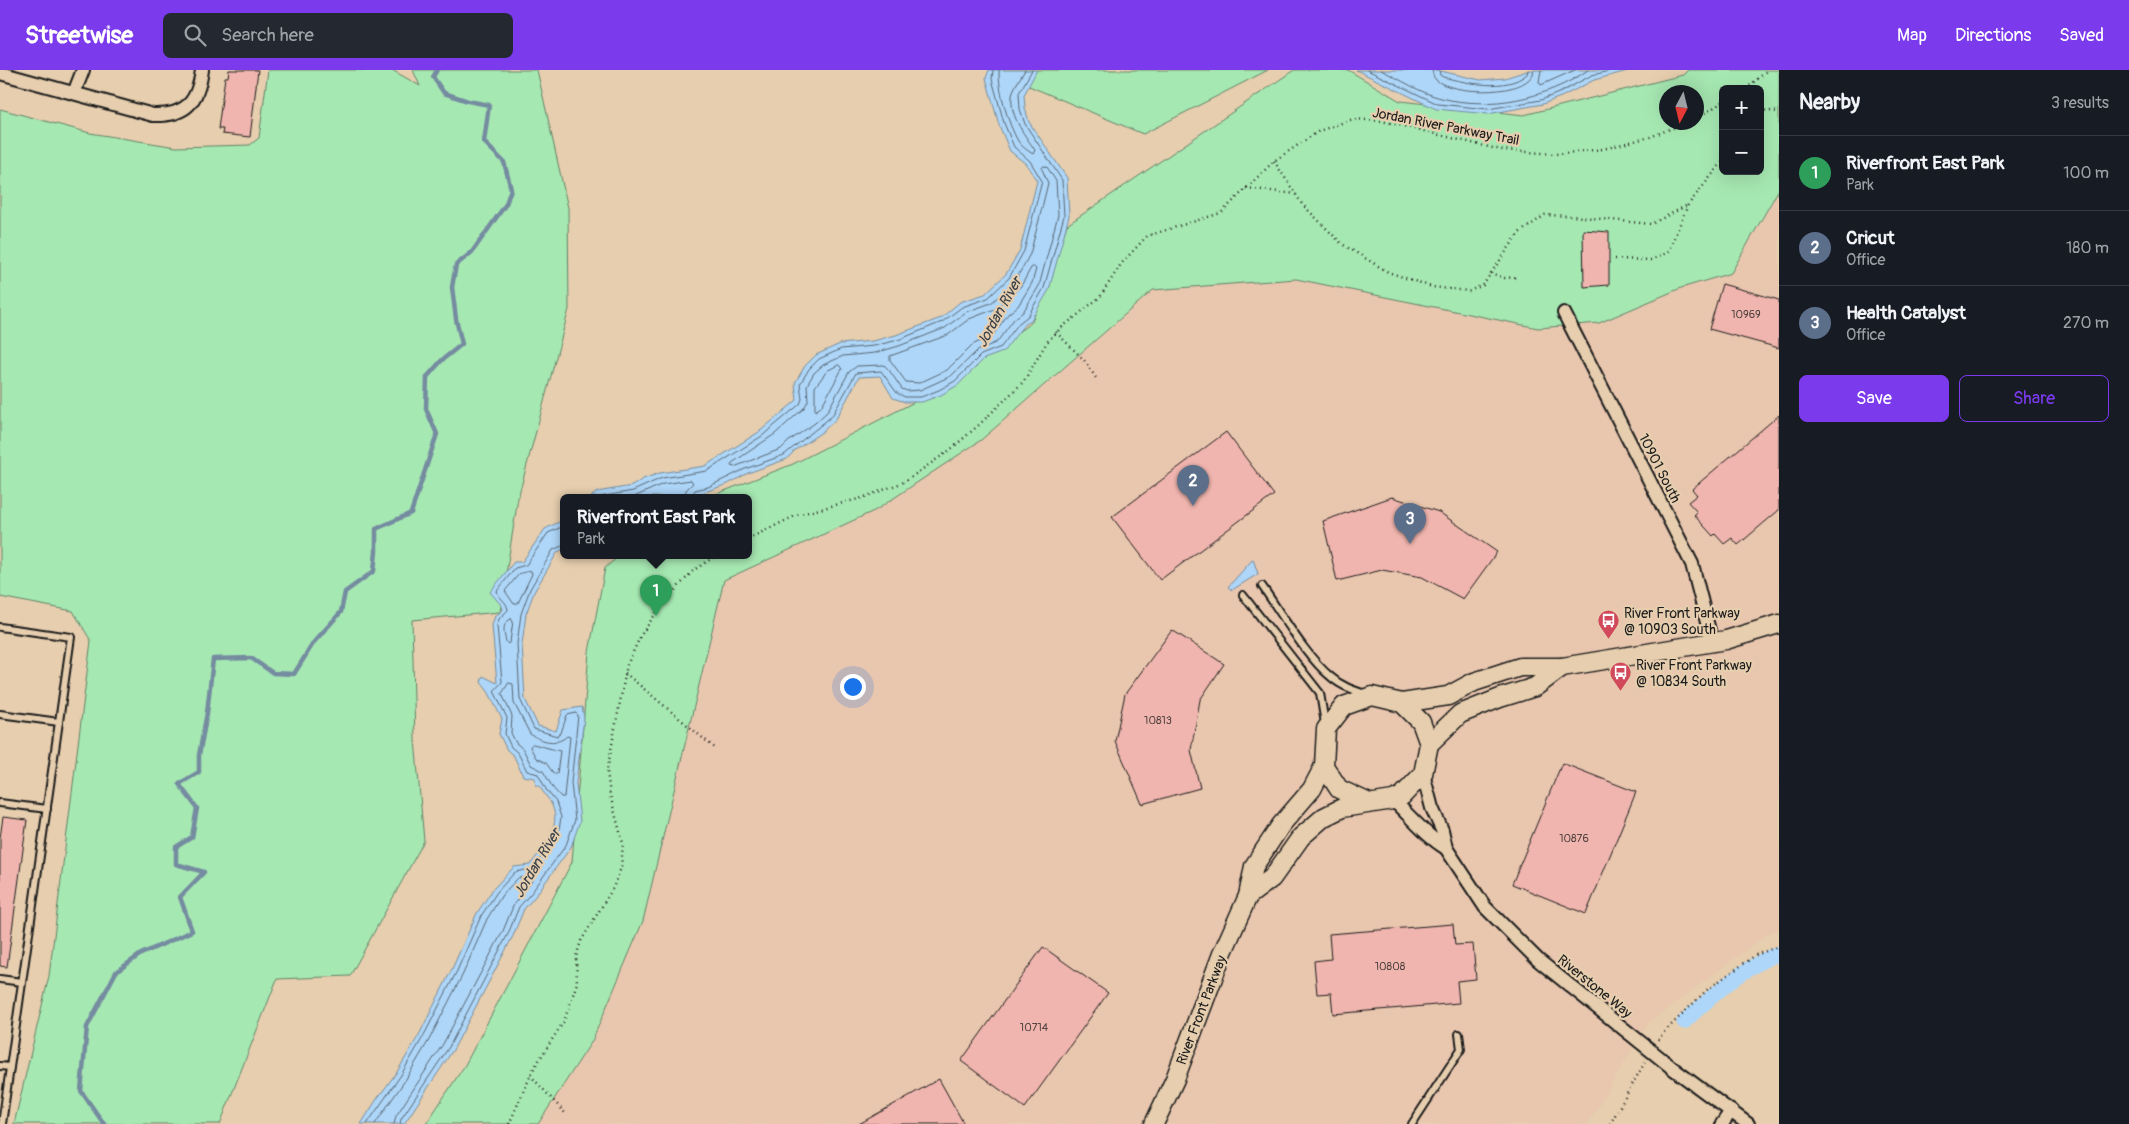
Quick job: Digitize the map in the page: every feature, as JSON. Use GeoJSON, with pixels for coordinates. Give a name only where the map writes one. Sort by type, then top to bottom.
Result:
{"type":"FeatureCollection","features":[{"type":"Feature","properties":{"kind":"street"},"geometry":{"type":"LineString","coordinates":[[74,94],[83,70]]}},
{"type":"Feature","properties":{"kind":"street"},"geometry":{"type":"LineString","coordinates":[[0,73],[153,115],[168,116],[181,111],[190,104],[197,93],[202,70]]}},
{"type":"Feature","properties":{"kind":"street","name":"10901 South"},"geometry":{"type":"LineString","coordinates":[[1564,313],[1692,564],[1712,642]]}},
{"type":"Feature","properties":{"kind":"street"},"geometry":{"type":"LineString","coordinates":[[1402,703],[1421,722],[1429,744],[1423,774],[1402,796],[1393,800],[1369,803],[1339,789],[1324,766],[1326,728],[1344,706],[1372,696],[1402,703],[1448,696],[1474,682],[1520,667],[1562,667],[1726,640],[1779,624]]}},
{"type":"Feature","properties":{"kind":"street"},"geometry":{"type":"LineString","coordinates":[[1429,744],[1460,714],[1500,698],[1535,687],[1562,667]]}},
{"type":"Feature","properties":{"kind":"street","name":"River Front Parkway"},"geometry":{"type":"LineString","coordinates":[[1154,1124],[1175,1079],[1222,954],[1248,896],[1254,866],[1281,826],[1312,789],[1324,766]]}},
{"type":"Feature","properties":{"kind":"street","name":"Riverstone Way"},"geometry":{"type":"LineString","coordinates":[[1423,774],[1432,808],[1442,830],[1446,848],[1485,907],[1538,960],[1652,1051],[1748,1124]]}},
{"type":"Feature","properties":{"kind":"street","name":"Riverstone Way"},"geometry":{"type":"LineString","coordinates":[[1393,800],[1425,830],[1431,840],[1446,848]]}},
{"type":"Feature","properties":{"kind":"street","name":"River Front Parkway"},"geometry":{"type":"LineString","coordinates":[[1248,896],[1272,878],[1301,837],[1324,817],[1342,808],[1369,803]]}},
{"type":"Feature","properties":{"kind":"street"},"geometry":{"type":"LineString","coordinates":[[1722,1124],[1731,1111]]}},
{"type":"Feature","properties":{"kind":"lane"},"geometry":{"type":"LineString","coordinates":[[1262,586],[1316,662],[1331,678],[1348,688],[1372,696]]}},
{"type":"Feature","properties":{"kind":"lane"},"geometry":{"type":"LineString","coordinates":[[1243,595],[1320,693],[1326,728]]}},
{"type":"Feature","properties":{"kind":"lane"},"geometry":{"type":"LineString","coordinates":[[0,627],[71,637],[2,1124]]}},
{"type":"Feature","properties":{"kind":"lane"},"geometry":{"type":"LineString","coordinates":[[0,714],[59,722]]}},
{"type":"Feature","properties":{"kind":"lane"},"geometry":{"type":"LineString","coordinates":[[0,803],[47,809]]}},
{"type":"Feature","properties":{"kind":"lane"},"geometry":{"type":"LineString","coordinates":[[0,979],[22,982]]}},
{"type":"Feature","properties":{"kind":"lane"},"geometry":{"type":"LineString","coordinates":[[1412,1124],[1461,1049],[1459,1034]]}},
{"type":"Feature","properties":{"kind":"lane"},"geometry":{"type":"LineString","coordinates":[[0,1066],[10,1067]]}},
{"type":"Feature","properties":{"kind":"path"},"geometry":{"type":"LineString","coordinates":[[1753,85],[1768,70]]}},
{"type":"Feature","properties":{"kind":"path"},"geometry":{"type":"LineString","coordinates":[[1704,113],[1719,104]]}},
{"type":"Feature","properties":{"kind":"path"},"geometry":{"type":"LineString","coordinates":[[1764,110],[1779,112]]}},
{"type":"Feature","properties":{"kind":"path","name":"Jordan River Parkway Trail"},"geometry":{"type":"LineString","coordinates":[[752,537],[797,515],[862,498],[904,482],[950,450],[1024,380],[1046,342],[1100,297],[1121,264],[1147,236],[1221,212],[1274,161],[1319,131],[1352,119],[1382,121],[1501,150],[1556,154],[1603,149],[1650,137],[1668,130]]}},
{"type":"Feature","properties":{"kind":"path"},"geometry":{"type":"LineString","coordinates":[[1274,161],[1302,204],[1342,244],[1388,272],[1432,287],[1470,291],[1483,285],[1519,233],[1545,215],[1651,224],[1688,205]]}},
{"type":"Feature","properties":{"kind":"path"},"geometry":{"type":"LineString","coordinates":[[1615,259],[1652,260],[1668,252],[1688,205],[1719,167]]}},
{"type":"Feature","properties":{"kind":"path"},"geometry":{"type":"LineString","coordinates":[[1246,188],[1296,194]]}},
{"type":"Feature","properties":{"kind":"path"},"geometry":{"type":"LineString","coordinates":[[1490,274],[1506,278],[1518,277]]}},
{"type":"Feature","properties":{"kind":"path"},"geometry":{"type":"LineString","coordinates":[[1056,332],[1084,360],[1098,381]]}},
{"type":"Feature","properties":{"kind":"path"},"geometry":{"type":"LineString","coordinates":[[510,1124],[530,1075],[564,1021],[577,983],[576,957],[581,941],[613,888],[621,868],[623,843],[610,795],[607,772],[625,673],[641,635],[663,603],[694,570],[711,559]]}},
{"type":"Feature","properties":{"kind":"path"},"geometry":{"type":"LineString","coordinates":[[625,673],[716,749]]}},
{"type":"Feature","properties":{"kind":"path"},"geometry":{"type":"LineString","coordinates":[[1610,1124],[1664,1032],[1708,990],[1756,954],[1779,946]]}},
{"type":"Feature","properties":{"kind":"path"},"geometry":{"type":"LineString","coordinates":[[530,1075],[565,1113]]}},
{"type":"Feature","properties":{"kind":"shaded area"},"geometry":{"type":"Polygon","coordinates":[[[1779,189],[1779,930],[1771,931],[1648,1023],[1587,1124],[538,1124],[592,1041],[643,921],[724,580],[876,510],[989,433],[1153,290],[1296,279],[1538,328],[1731,273],[1779,189]]]}},
{"type":"Feature","properties":{"kind":"green space"},"geometry":{"type":"Polygon","coordinates":[[[268,70],[392,70],[420,86],[413,70],[537,70],[568,208],[569,309],[518,498],[500,612],[412,620],[415,740],[424,841],[350,976],[277,979],[220,1124],[14,1124],[49,976],[91,641],[73,611],[0,597],[0,109],[90,133],[176,147],[250,145],[259,138],[268,70]]]}},
{"type":"Feature","properties":{"kind":"green space"},"geometry":{"type":"Polygon","coordinates":[[[991,70],[1268,70],[1143,134],[991,70]]]}},
{"type":"Feature","properties":{"kind":"green space"},"geometry":{"type":"Polygon","coordinates":[[[1294,70],[1348,70],[1400,101],[1524,115],[1683,75],[1688,70],[1779,70],[1779,189],[1731,273],[1681,288],[1599,323],[1538,328],[1296,279],[1153,290],[981,440],[876,510],[724,580],[643,921],[592,1041],[538,1124],[426,1124],[465,1065],[572,862],[589,652],[605,568],[615,559],[752,559],[752,494],[717,494],[793,464],[934,392],[1032,322],[1067,225],[1294,70]]]}},
{"type":"Feature","properties":{"kind":"water","name":"Jordan River"},"geometry":{"type":"Polygon","coordinates":[[[989,70],[1037,70],[1024,95],[1025,108],[1029,122],[1067,178],[1069,216],[1049,290],[1031,320],[1023,326],[1003,352],[984,359],[958,385],[941,395],[922,402],[905,402],[893,398],[880,376],[859,377],[836,419],[822,432],[795,450],[787,459],[748,473],[728,484],[699,494],[595,494],[632,486],[643,479],[660,473],[705,466],[759,432],[797,400],[795,383],[805,366],[816,355],[840,344],[873,341],[896,335],[941,318],[960,302],[985,294],[1006,274],[1020,250],[1037,181],[1026,164],[1010,151],[999,125],[986,78],[989,70]]]}},
{"type":"Feature","properties":{"kind":"water"},"geometry":{"type":"Polygon","coordinates":[[[1356,70],[1436,70],[1480,80],[1505,78],[1530,70],[1631,70],[1594,80],[1543,104],[1488,114],[1436,109],[1356,70]]]}},
{"type":"Feature","properties":{"kind":"water","name":"Jordan River"},"geometry":{"type":"Polygon","coordinates":[[[560,522],[560,551],[534,592],[526,614],[522,644],[525,699],[538,726],[556,731],[563,710],[582,707],[584,718],[576,783],[580,821],[571,847],[524,909],[513,936],[453,1050],[404,1124],[361,1124],[397,1072],[419,1035],[477,913],[493,889],[514,867],[530,865],[545,845],[553,830],[555,822],[552,805],[540,786],[536,786],[535,778],[523,776],[514,756],[507,750],[499,734],[502,719],[489,693],[481,682],[483,676],[497,683],[492,625],[495,616],[503,610],[502,606],[490,592],[514,562],[522,562],[545,529],[560,522]]]}},
{"type":"Feature","properties":{"kind":"water"},"geometry":{"type":"Polygon","coordinates":[[[1253,559],[1258,574],[1232,590],[1228,587],[1253,559]]]}},
{"type":"Feature","properties":{"kind":"building"},"geometry":{"type":"Polygon","coordinates":[[[229,70],[258,70],[250,137],[222,134],[223,129],[218,129],[225,77],[228,77],[229,70]]]}},
{"type":"Feature","properties":{"kind":"building"},"geometry":{"type":"Polygon","coordinates":[[[1583,230],[1609,232],[1609,285],[1584,287],[1583,230]]]}},
{"type":"Feature","properties":{"kind":"building"},"geometry":{"type":"Polygon","coordinates":[[[1722,284],[1779,300],[1779,348],[1709,329],[1722,284]]]}},
{"type":"Feature","properties":{"kind":"building"},"geometry":{"type":"Polygon","coordinates":[[[1779,415],[1779,510],[1738,545],[1732,538],[1724,544],[1715,534],[1713,536],[1694,515],[1697,512],[1688,502],[1697,495],[1692,489],[1779,415]]]}},
{"type":"Feature","properties":{"kind":"building"},"geometry":{"type":"Polygon","coordinates":[[[1226,432],[1274,495],[1160,580],[1112,517],[1226,432]]]}},
{"type":"Feature","properties":{"kind":"building"},"geometry":{"type":"Polygon","coordinates":[[[1392,497],[1439,512],[1497,552],[1463,599],[1422,577],[1382,570],[1337,581],[1323,521],[1392,497]]]}},
{"type":"Feature","properties":{"kind":"building"},"geometry":{"type":"Polygon","coordinates":[[[1172,630],[1224,664],[1200,700],[1191,750],[1200,788],[1142,804],[1115,741],[1125,694],[1172,630]]]}},
{"type":"Feature","properties":{"kind":"building"},"geometry":{"type":"Polygon","coordinates":[[[1562,763],[1636,792],[1586,914],[1512,884],[1562,763]]]}},
{"type":"Feature","properties":{"kind":"building"},"geometry":{"type":"Polygon","coordinates":[[[3,817],[27,820],[7,967],[0,966],[0,838],[3,817]]]}},
{"type":"Feature","properties":{"kind":"building"},"geometry":{"type":"Polygon","coordinates":[[[1453,924],[1455,945],[1473,944],[1476,979],[1457,981],[1459,1003],[1333,1014],[1331,993],[1317,994],[1314,961],[1331,959],[1329,934],[1453,924]]]}},
{"type":"Feature","properties":{"kind":"building"},"geometry":{"type":"Polygon","coordinates":[[[1043,947],[1108,993],[1025,1108],[961,1061],[1043,947]]]}},
{"type":"Feature","properties":{"kind":"building"},"geometry":{"type":"Polygon","coordinates":[[[939,1079],[964,1124],[859,1124],[939,1079]]]}},
{"type":"Feature","properties":{"kind":"waterway"},"geometry":{"type":"LineString","coordinates":[[104,1124],[81,1091],[87,1027],[116,972],[141,954],[192,931],[180,897],[204,872],[176,864],[176,847],[192,837],[197,808],[179,784],[199,772],[199,755],[207,713],[213,659],[251,658],[273,673],[294,674],[314,642],[341,612],[345,592],[374,571],[376,529],[411,513],[437,434],[426,409],[427,377],[442,360],[462,344],[456,319],[452,287],[456,265],[472,252],[506,204],[511,189],[504,162],[484,142],[489,105],[468,101],[444,93],[433,77],[437,70]]}},
{"type":"Feature","properties":{"kind":"waterway"},"geometry":{"type":"LineString","coordinates":[[1684,1022],[1752,966],[1779,953]]}},
{"type":"Feature","properties":{"kind":"place","name":"Cricut"},"geometry":{"type":"Point","coordinates":[1193,506]}},
{"type":"Feature","properties":{"kind":"place","name":"Health Catalyst"},"geometry":{"type":"Point","coordinates":[1410,544]}},
{"type":"Feature","properties":{"kind":"place","name":"Riverfront East Park"},"geometry":{"type":"Point","coordinates":[656,616]}},
{"type":"Feature","properties":{"kind":"place","name":"River Front Parkway @ 10903 South"},"geometry":{"type":"Point","coordinates":[1608,640]}},
{"type":"Feature","properties":{"kind":"place","name":"River Front Parkway @ 10834 South"},"geometry":{"type":"Point","coordinates":[1620,692]}}]}
